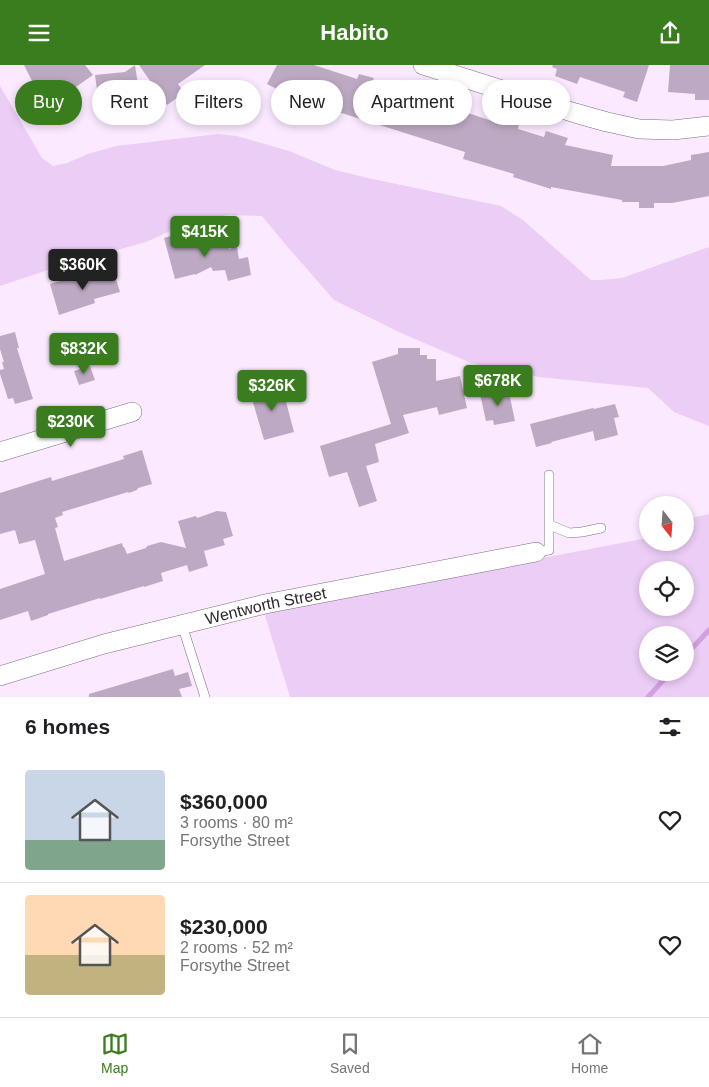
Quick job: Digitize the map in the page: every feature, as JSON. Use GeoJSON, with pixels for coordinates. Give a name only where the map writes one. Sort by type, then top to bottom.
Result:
{"type":"FeatureCollection","features":[{"type":"Feature","properties":{"kind":"street"},"geometry":{"type":"LineString","coordinates":[[423,65],[575,113],[623,126],[639,129],[673,130],[709,125]]}},
{"type":"Feature","properties":{"kind":"street"},"geometry":{"type":"LineString","coordinates":[[0,451],[132,412]]}},
{"type":"Feature","properties":{"kind":"street","name":"Wentworth Street"},"geometry":{"type":"LineString","coordinates":[[0,676],[104,644],[265,604],[536,552]]}},
{"type":"Feature","properties":{"kind":"lane"},"geometry":{"type":"LineString","coordinates":[[536,552],[549,550],[549,475]]}},
{"type":"Feature","properties":{"kind":"lane"},"geometry":{"type":"LineString","coordinates":[[550,525],[569,533],[601,528]]}},
{"type":"Feature","properties":{"kind":"lane"},"geometry":{"type":"LineString","coordinates":[[182,625],[204,697]]}},
{"type":"Feature","properties":{"kind":"shaded area"},"geometry":{"type":"Polygon","coordinates":[[[0,86],[15,112],[15,125],[23,125],[42,158],[53,166],[116,146],[218,134],[237,136],[289,151],[335,170],[501,206],[523,220],[591,280],[622,278],[709,247],[709,426],[674,412],[648,388],[539,377],[471,363],[401,333],[334,300],[262,216],[228,215],[190,222],[146,242],[60,266],[0,286],[0,86]]]}},
{"type":"Feature","properties":{"kind":"shaded area"},"geometry":{"type":"Polygon","coordinates":[[[709,514],[709,697],[290,697],[264,612],[639,540],[639,551],[694,551],[694,517],[709,514]]]}},
{"type":"Feature","properties":{"kind":"building"},"geometry":{"type":"Polygon","coordinates":[[[24,65],[85,65],[93,75],[82,83],[82,80],[32,80],[24,65]]]}},
{"type":"Feature","properties":{"kind":"building"},"geometry":{"type":"Polygon","coordinates":[[[135,65],[137,80],[96,80],[95,75],[125,72],[135,65]]]}},
{"type":"Feature","properties":{"kind":"building"},"geometry":{"type":"Polygon","coordinates":[[[139,65],[205,65],[184,80],[176,80],[176,99],[167,105],[166,80],[150,80],[139,65]]]}},
{"type":"Feature","properties":{"kind":"building"},"geometry":{"type":"Polygon","coordinates":[[[277,65],[314,65],[357,79],[359,74],[374,78],[373,80],[353,80],[353,117],[343,113],[343,80],[271,80],[271,86],[267,84],[277,65]]]}},
{"type":"Feature","properties":{"kind":"building"},"geometry":{"type":"Polygon","coordinates":[[[553,65],[649,65],[637,102],[623,97],[625,92],[580,77],[577,84],[555,76],[557,69],[552,67],[553,65]]]}},
{"type":"Feature","properties":{"kind":"building"},"geometry":{"type":"Polygon","coordinates":[[[670,65],[709,65],[709,100],[695,100],[695,94],[668,92],[670,65]]]}},
{"type":"Feature","properties":{"kind":"building"},"geometry":{"type":"Polygon","coordinates":[[[472,114],[482,118],[482,125],[519,125],[518,129],[544,137],[546,131],[568,138],[565,145],[613,155],[611,166],[663,166],[691,160],[691,155],[709,152],[709,196],[672,203],[654,203],[654,208],[639,208],[639,202],[622,202],[622,200],[551,187],[551,189],[513,177],[514,174],[463,159],[465,152],[380,125],[472,125],[472,114]]]}},
{"type":"Feature","properties":{"kind":"building"},"geometry":{"type":"Polygon","coordinates":[[[184,232],[186,241],[190,240],[191,246],[226,238],[229,249],[237,247],[239,259],[248,257],[251,275],[228,281],[225,270],[213,271],[211,267],[195,275],[175,279],[164,238],[184,232]]]}},
{"type":"Feature","properties":{"kind":"building"},"geometry":{"type":"Polygon","coordinates":[[[112,270],[120,292],[94,299],[95,303],[59,315],[50,284],[86,273],[87,277],[112,270]]]}},
{"type":"Feature","properties":{"kind":"building"},"geometry":{"type":"Polygon","coordinates":[[[15,332],[19,348],[17,348],[33,399],[15,404],[13,398],[8,399],[0,374],[0,370],[4,369],[2,362],[4,362],[0,349],[0,336],[15,332]]]}},
{"type":"Feature","properties":{"kind":"building"},"geometry":{"type":"Polygon","coordinates":[[[398,348],[420,348],[420,355],[427,355],[427,359],[436,359],[436,381],[460,376],[467,408],[439,415],[437,407],[403,415],[409,433],[375,444],[379,462],[366,466],[377,501],[359,507],[347,472],[329,477],[320,446],[391,424],[372,362],[398,354],[398,348]]]}},
{"type":"Feature","properties":{"kind":"building"},"geometry":{"type":"Polygon","coordinates":[[[90,366],[95,380],[79,385],[74,371],[90,366]]]}},
{"type":"Feature","properties":{"kind":"building"},"geometry":{"type":"Polygon","coordinates":[[[278,384],[281,395],[284,394],[294,432],[264,440],[250,392],[278,384]]]}},
{"type":"Feature","properties":{"kind":"building"},"geometry":{"type":"Polygon","coordinates":[[[508,388],[515,421],[494,425],[493,420],[486,421],[480,394],[508,388]]]}},
{"type":"Feature","properties":{"kind":"building"},"geometry":{"type":"Polygon","coordinates":[[[615,404],[619,417],[614,418],[618,435],[595,441],[593,431],[536,447],[530,424],[615,404]]]}},
{"type":"Feature","properties":{"kind":"building"},"geometry":{"type":"Polygon","coordinates":[[[142,450],[152,484],[129,493],[62,512],[63,515],[55,518],[58,527],[55,528],[64,561],[122,543],[127,554],[161,542],[186,548],[178,521],[196,516],[197,518],[217,511],[226,512],[233,536],[223,539],[225,545],[204,551],[208,566],[189,572],[187,565],[161,573],[163,581],[100,598],[31,621],[28,611],[0,620],[0,589],[45,574],[35,540],[19,544],[15,530],[0,534],[0,493],[51,477],[52,481],[124,459],[123,456],[142,450]]]}},
{"type":"Feature","properties":{"kind":"building"},"geometry":{"type":"Polygon","coordinates":[[[173,669],[175,676],[188,672],[192,686],[179,689],[182,697],[89,697],[89,694],[173,669]]]}},
{"type":"Feature","properties":{"kind":"waterway"},"geometry":{"type":"LineString","coordinates":[[694,646],[709,630]]}},
{"type":"Feature","properties":{"kind":"waterway"},"geometry":{"type":"LineString","coordinates":[[648,697],[663,681]]}}]}
